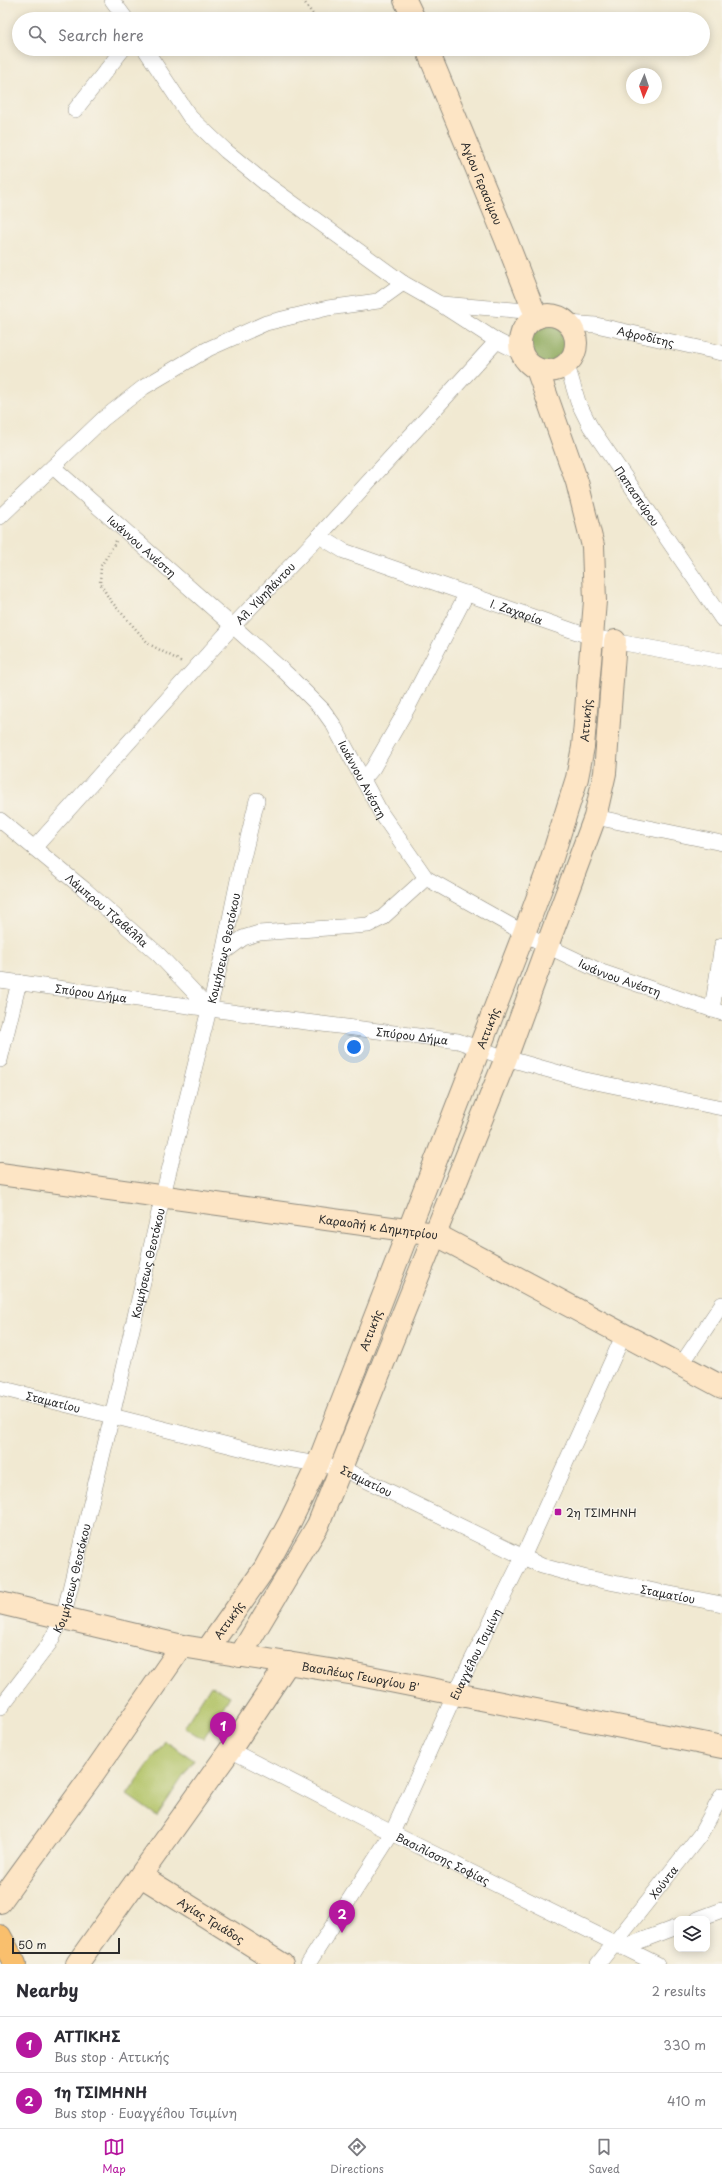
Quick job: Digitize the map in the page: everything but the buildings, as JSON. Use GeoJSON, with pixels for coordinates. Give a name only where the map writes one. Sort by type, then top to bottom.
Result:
{"type":"FeatureCollection","features":[{"type":"Feature","properties":{"kind":"main road"},"geometry":{"type":"LineString","coordinates":[[2,1944],[15,1964]]}},
{"type":"Feature","properties":{"kind":"street"},"geometry":{"type":"LineString","coordinates":[[112,0],[121,12]]}},
{"type":"Feature","properties":{"kind":"street"},"geometry":{"type":"LineString","coordinates":[[405,0],[411,12]]}},
{"type":"Feature","properties":{"kind":"street"},"geometry":{"type":"LineString","coordinates":[[75,110],[117,56]]}},
{"type":"Feature","properties":{"kind":"street"},"geometry":{"type":"LineString","coordinates":[[151,56],[190,117],[226,151],[266,183],[403,283],[440,304],[497,341],[522,353]]}},
{"type":"Feature","properties":{"kind":"street","name":"Αγίου Γερασίμου"},"geometry":{"type":"LineString","coordinates":[[430,56],[537,318]]}},
{"type":"Feature","properties":{"kind":"street"},"geometry":{"type":"LineString","coordinates":[[0,517],[103,419],[144,387],[222,343],[266,324],[312,312],[378,301],[403,283]]}},
{"type":"Feature","properties":{"kind":"street"},"geometry":{"type":"LineString","coordinates":[[440,304],[526,311],[537,318]]}},
{"type":"Feature","properties":{"kind":"street"},"geometry":{"type":"LineString","coordinates":[[554,316],[568,323],[574,331],[576,349],[573,358],[567,365],[552,371],[537,369],[525,360],[520,345],[524,329],[537,318],[554,316]]}},
{"type":"Feature","properties":{"kind":"street","name":"Αφροδίτης"},"geometry":{"type":"LineString","coordinates":[[568,323],[596,325],[722,353]]}},
{"type":"Feature","properties":{"kind":"street","name":"Αλ. Υψηλάντου"},"geometry":{"type":"LineString","coordinates":[[34,848],[233,626],[319,536],[497,341]]}},
{"type":"Feature","properties":{"kind":"street","name":"Παπασπύρου"},"geometry":{"type":"LineString","coordinates":[[567,365],[578,402],[590,426],[722,619]]}},
{"type":"Feature","properties":{"kind":"street","name":"Αττικής"},"geometry":{"type":"LineString","coordinates":[[207,1650],[265,1568],[290,1522],[318,1464],[410,1232],[479,1047],[551,861],[577,778],[583,747],[595,601],[593,546],[577,482],[537,369]]}},
{"type":"Feature","properties":{"kind":"street","name":"Ιωάννου Ανέστη"},"geometry":{"type":"LineString","coordinates":[[52,467],[287,674],[323,710],[333,724],[381,813],[426,878],[547,946],[602,972],[717,1012]]}},
{"type":"Feature","properties":{"kind":"street","name":"Ι. Ζαχαρία"},"geometry":{"type":"LineString","coordinates":[[319,536],[344,551],[591,636],[722,662]]}},
{"type":"Feature","properties":{"kind":"street"},"geometry":{"type":"LineString","coordinates":[[363,780],[373,768],[408,708],[468,593]]}},
{"type":"Feature","properties":{"kind":"street","name":"Αττικής"},"geometry":{"type":"LineString","coordinates":[[240,1656],[318,1525],[506,1058],[595,817],[605,773],[615,641]]}},
{"type":"Feature","properties":{"kind":"street","name":"Κοιμήσεως Θεοτόκου"},"geometry":{"type":"LineString","coordinates":[[0,1708],[49,1644],[63,1618],[208,1007],[223,953],[239,874],[257,800]]}},
{"type":"Feature","properties":{"kind":"street"},"geometry":{"type":"LineString","coordinates":[[595,817],[722,843]]}},
{"type":"Feature","properties":{"kind":"street","name":"Λάμπρου Τζαβέλλα"},"geometry":{"type":"LineString","coordinates":[[0,820],[158,954],[208,1007]]}},
{"type":"Feature","properties":{"kind":"street"},"geometry":{"type":"LineString","coordinates":[[223,953],[243,938],[259,933],[368,925],[382,918],[426,878]]}},
{"type":"Feature","properties":{"kind":"street"},"geometry":{"type":"LineString","coordinates":[[717,1012],[722,945]]}},
{"type":"Feature","properties":{"kind":"street","name":"Σπύρου Δήμα"},"geometry":{"type":"LineString","coordinates":[[0,980],[208,1007],[290,1020],[458,1041],[479,1047],[506,1058],[581,1080],[722,1108]]}},
{"type":"Feature","properties":{"kind":"street"},"geometry":{"type":"LineString","coordinates":[[0,1060],[20,982]]}},
{"type":"Feature","properties":{"kind":"street","name":"Καραολή κ Δημητρίου"},"geometry":{"type":"LineString","coordinates":[[0,1174],[163,1195],[410,1232],[435,1234],[722,1387]]}},
{"type":"Feature","properties":{"kind":"street"},"geometry":{"type":"LineString","coordinates":[[682,1365],[722,1304]]}},
{"type":"Feature","properties":{"kind":"street","name":"Ευαγγέλου Τσιμίνη"},"geometry":{"type":"LineString","coordinates":[[308,1964],[392,1834],[455,1694],[524,1555],[624,1334]]}},
{"type":"Feature","properties":{"kind":"street","name":"Σταματίου"},"geometry":{"type":"LineString","coordinates":[[0,1388],[276,1457],[341,1468],[524,1555],[542,1566],[583,1577],[722,1604]]}},
{"type":"Feature","properties":{"kind":"street","name":"Βασιλέως Γεωργίου Β'"},"geometry":{"type":"LineString","coordinates":[[0,1603],[182,1646],[288,1663],[455,1694],[722,1747]]}},
{"type":"Feature","properties":{"kind":"street"},"geometry":{"type":"LineString","coordinates":[[0,1902],[93,1774],[182,1646]]}},
{"type":"Feature","properties":{"kind":"street"},"geometry":{"type":"LineString","coordinates":[[77,1964],[142,1876],[230,1750],[288,1663]]}},
{"type":"Feature","properties":{"kind":"street","name":"Βασιλίσσης Σοφίας"},"geometry":{"type":"LineString","coordinates":[[230,1750],[392,1834],[657,1964]]}},
{"type":"Feature","properties":{"kind":"street","name":"Χούντα"},"geometry":{"type":"LineString","coordinates":[[598,1964],[619,1945],[700,1835],[722,1795]]}},
{"type":"Feature","properties":{"kind":"street","name":"Αγίας Τριάδος"},"geometry":{"type":"LineString","coordinates":[[142,1876],[282,1964]]}},
{"type":"Feature","properties":{"kind":"street"},"geometry":{"type":"LineString","coordinates":[[706,1916],[722,1910]]}},
{"type":"Feature","properties":{"kind":"street"},"geometry":{"type":"LineString","coordinates":[[619,1945],[674,1928]]}},
{"type":"Feature","properties":{"kind":"path"},"geometry":{"type":"LineString","coordinates":[[303,0],[311,12]]}},
{"type":"Feature","properties":{"kind":"path"},"geometry":{"type":"LineString","coordinates":[[123,530],[101,566],[100,583],[110,600],[149,644],[184,663],[198,665]]}},
{"type":"Feature","properties":{"kind":"green space"},"geometry":{"type":"Polygon","coordinates":[[[544,322],[552,322],[557,323],[564,328],[569,335],[569,353],[564,360],[557,365],[544,366],[536,363],[529,356],[526,348],[526,340],[529,332],[536,325],[544,322]]]}},
{"type":"Feature","properties":{"kind":"green space"},"geometry":{"type":"Polygon","coordinates":[[[211,1685],[230,1696],[203,1739],[184,1727],[211,1685]]]}},
{"type":"Feature","properties":{"kind":"green space"},"geometry":{"type":"Polygon","coordinates":[[[165,1741],[194,1760],[157,1816],[127,1795],[165,1741]]]}},
{"type":"Feature","properties":{"kind":"place","name":"2η ΤΣΙΜΗΝΗ"},"geometry":{"type":"Point","coordinates":[558,1512]}},
{"type":"Feature","properties":{"kind":"place","name":"ΑΤΤΙΚΗΣ"},"geometry":{"type":"Point","coordinates":[223,1745]}},
{"type":"Feature","properties":{"kind":"place","name":"1η ΤΣΙΜΗΝΗ"},"geometry":{"type":"Point","coordinates":[342,1933]}}]}
